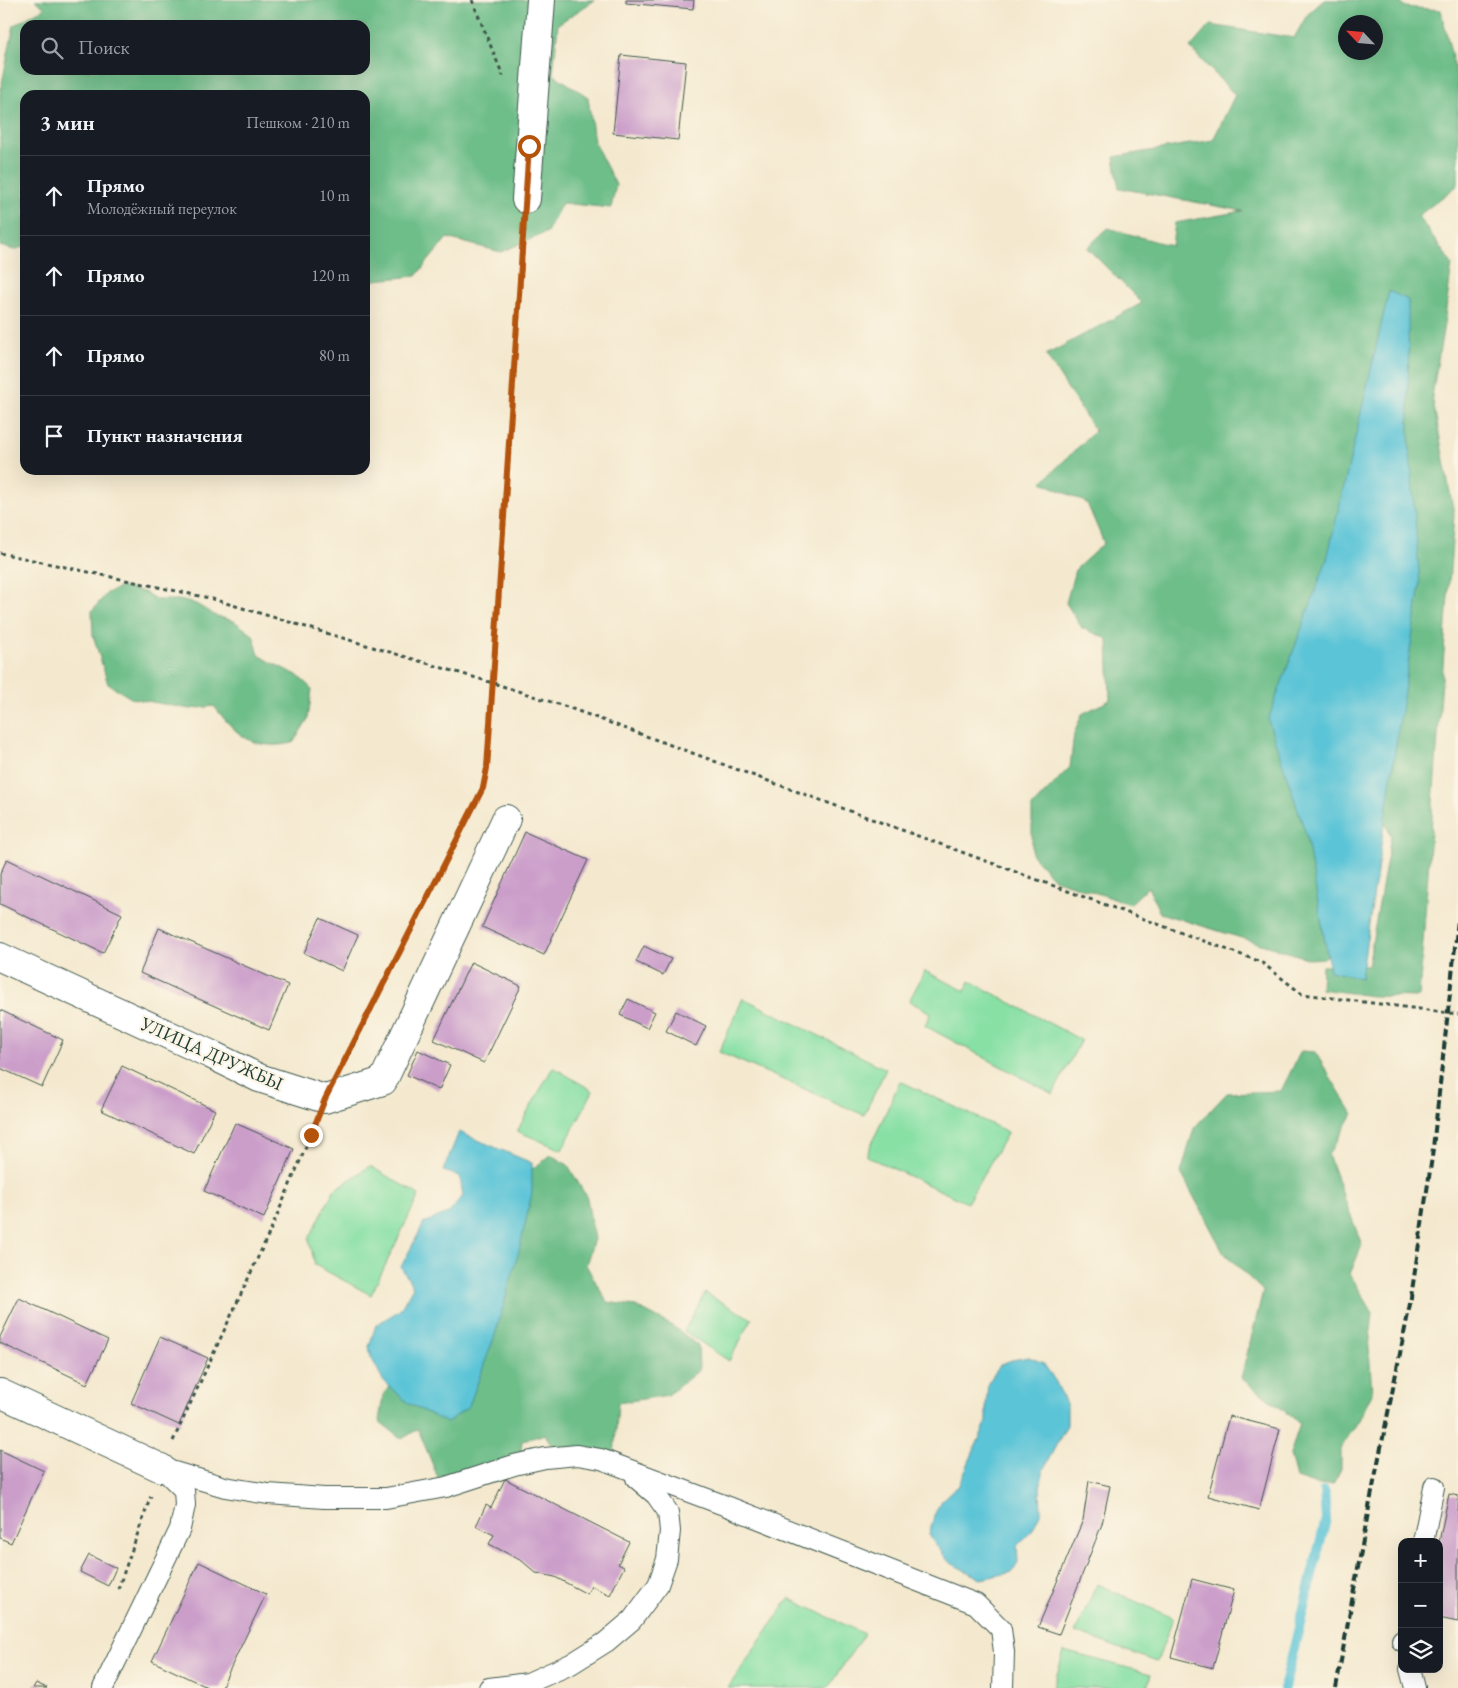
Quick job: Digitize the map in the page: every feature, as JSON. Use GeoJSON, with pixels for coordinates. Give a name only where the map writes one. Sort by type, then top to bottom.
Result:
{"type":"FeatureCollection","features":[{"type":"Feature","properties":{"kind":"street"},"geometry":{"type":"LineString","coordinates":[[526,199],[541,0]]}},
{"type":"Feature","properties":{"kind":"street"},"geometry":{"type":"LineString","coordinates":[[325,1099],[383,1081],[506,819]]}},
{"type":"Feature","properties":{"kind":"street","name":"УЛИЦА ДРУЖБЫ"},"geometry":{"type":"LineString","coordinates":[[0,957],[259,1078],[325,1099]]}},
{"type":"Feature","properties":{"kind":"street"},"geometry":{"type":"LineString","coordinates":[[0,1393],[161,1468]]}},
{"type":"Feature","properties":{"kind":"lane"},"geometry":{"type":"LineString","coordinates":[[161,1468],[225,1487],[268,1494],[324,1498],[386,1498],[446,1487],[514,1465],[544,1458],[578,1455],[602,1459],[976,1604],[1001,1630],[1004,1652],[1003,1688]]}},
{"type":"Feature","properties":{"kind":"lane"},"geometry":{"type":"LineString","coordinates":[[103,1688],[180,1529],[185,1504],[184,1490],[161,1468]]}},
{"type":"Feature","properties":{"kind":"lane"},"geometry":{"type":"LineString","coordinates":[[489,1688],[528,1683],[571,1664],[606,1642],[632,1620],[658,1585],[667,1559],[670,1531],[668,1512],[656,1495],[626,1469]]}},
{"type":"Feature","properties":{"kind":"lane"},"geometry":{"type":"LineString","coordinates":[[1424,1538],[1434,1486]]}},
{"type":"Feature","properties":{"kind":"lane"},"geometry":{"type":"LineString","coordinates":[[1411,1673],[1415,1688]]}},
{"type":"Feature","properties":{"kind":"path"},"geometry":{"type":"LineString","coordinates":[[472,0],[504,81]]}},
{"type":"Feature","properties":{"kind":"path"},"geometry":{"type":"LineString","coordinates":[[116,1595],[161,1468],[272,1227],[325,1099],[481,795],[486,775],[493,683],[526,199]]}},
{"type":"Feature","properties":{"kind":"path"},"geometry":{"type":"LineString","coordinates":[[0,553],[209,598],[493,683],[576,711],[1261,962],[1302,994],[1458,1014]]}},
{"type":"Feature","properties":{"kind":"green space"},"geometry":{"type":"Polygon","coordinates":[[[35,0],[595,0],[558,24],[553,74],[588,97],[594,142],[616,185],[611,208],[562,203],[547,232],[501,252],[447,238],[416,276],[370,281],[370,90],[20,90],[20,248],[14,250],[0,246],[0,93],[14,25],[20,22],[20,75],[370,75],[370,20],[23,20],[45,8],[35,0]]]}},
{"type":"Feature","properties":{"kind":"green space"},"geometry":{"type":"Polygon","coordinates":[[[1324,0],[1399,0],[1405,7],[1441,10],[1458,83],[1458,185],[1418,216],[1452,264],[1432,396],[1454,514],[1419,997],[1372,996],[1321,989],[1322,966],[1368,966],[1391,836],[1364,772],[1334,948],[1324,958],[1310,959],[1160,913],[1148,887],[1130,904],[1054,879],[1032,855],[1032,807],[1070,767],[1074,734],[1082,714],[1110,700],[1108,639],[1082,628],[1066,603],[1075,570],[1104,543],[1087,503],[1042,482],[1095,431],[1046,355],[1142,303],[1087,248],[1108,228],[1172,246],[1175,223],[1243,211],[1119,188],[1114,157],[1213,140],[1235,95],[1190,48],[1210,25],[1294,38],[1307,15],[1324,0]]]}},
{"type":"Feature","properties":{"kind":"green space"},"geometry":{"type":"Polygon","coordinates":[[[122,587],[144,592],[157,600],[179,600],[196,604],[216,616],[234,621],[253,635],[259,655],[297,675],[312,689],[308,719],[293,743],[267,745],[247,739],[230,726],[214,706],[190,709],[131,698],[108,684],[93,635],[92,611],[107,593],[122,587]]]}},
{"type":"Feature","properties":{"kind":"green space"},"geometry":{"type":"Polygon","coordinates":[[[925,971],[965,991],[970,981],[1081,1040],[1053,1094],[925,1026],[931,1013],[909,1001],[925,971]]]}},
{"type":"Feature","properties":{"kind":"green space"},"geometry":{"type":"Polygon","coordinates":[[[743,998],[886,1069],[864,1115],[719,1052],[743,998]]]}},
{"type":"Feature","properties":{"kind":"green space"},"geometry":{"type":"Polygon","coordinates":[[[1301,1051],[1315,1052],[1353,1114],[1328,1155],[1362,1245],[1350,1274],[1373,1313],[1369,1348],[1372,1394],[1359,1420],[1341,1448],[1341,1469],[1333,1484],[1317,1485],[1296,1478],[1290,1455],[1300,1423],[1241,1378],[1263,1291],[1224,1253],[1181,1173],[1194,1128],[1227,1093],[1281,1091],[1301,1051]]]}},
{"type":"Feature","properties":{"kind":"green space"},"geometry":{"type":"Polygon","coordinates":[[[553,1067],[593,1091],[562,1150],[517,1131],[553,1067]]]}},
{"type":"Feature","properties":{"kind":"green space"},"geometry":{"type":"Polygon","coordinates":[[[900,1081],[1008,1132],[967,1203],[866,1156],[900,1081]]]}},
{"type":"Feature","properties":{"kind":"green space"},"geometry":{"type":"Polygon","coordinates":[[[551,1155],[568,1165],[587,1198],[594,1239],[586,1265],[607,1302],[635,1306],[671,1325],[698,1345],[699,1370],[668,1395],[618,1403],[614,1456],[554,1450],[545,1434],[522,1441],[520,1458],[439,1480],[418,1429],[402,1439],[379,1421],[383,1396],[523,1176],[551,1155]]]}},
{"type":"Feature","properties":{"kind":"green space"},"geometry":{"type":"Polygon","coordinates":[[[370,1166],[419,1195],[371,1295],[315,1265],[309,1239],[334,1190],[370,1166]]]}},
{"type":"Feature","properties":{"kind":"green space"},"geometry":{"type":"Polygon","coordinates":[[[705,1293],[752,1319],[729,1361],[684,1331],[705,1293]]]}},
{"type":"Feature","properties":{"kind":"green space"},"geometry":{"type":"Polygon","coordinates":[[[1097,1584],[1173,1618],[1157,1662],[1075,1632],[1097,1584]]]}},
{"type":"Feature","properties":{"kind":"green space"},"geometry":{"type":"Polygon","coordinates":[[[789,1598],[864,1634],[828,1688],[728,1688],[789,1598]]]}},
{"type":"Feature","properties":{"kind":"green space"},"geometry":{"type":"Polygon","coordinates":[[[1064,1651],[1151,1674],[1147,1688],[1053,1688],[1064,1651]]]}},
{"type":"Feature","properties":{"kind":"water"},"geometry":{"type":"Polygon","coordinates":[[[1389,291],[1408,300],[1409,437],[1420,585],[1361,978],[1330,971],[1306,834],[1268,720],[1327,559],[1389,291]]]}},
{"type":"Feature","properties":{"kind":"water"},"geometry":{"type":"Polygon","coordinates":[[[459,1132],[532,1163],[532,1193],[519,1251],[495,1335],[469,1406],[447,1423],[408,1403],[384,1382],[371,1357],[369,1346],[376,1325],[400,1310],[413,1287],[401,1267],[424,1223],[450,1212],[463,1196],[460,1176],[443,1171],[459,1132]]]}},
{"type":"Feature","properties":{"kind":"water"},"geometry":{"type":"Polygon","coordinates":[[[1029,1357],[1043,1363],[1056,1382],[1067,1406],[1067,1425],[1044,1468],[1040,1488],[1041,1512],[1032,1531],[1017,1546],[1018,1562],[1013,1572],[981,1579],[949,1562],[929,1535],[941,1501],[958,1487],[986,1423],[988,1383],[1001,1364],[1029,1357]]]}},
{"type":"Feature","properties":{"kind":"building"},"geometry":{"type":"Polygon","coordinates":[[[626,0],[694,0],[693,9],[626,3],[626,0]]]}},
{"type":"Feature","properties":{"kind":"building"},"geometry":{"type":"Polygon","coordinates":[[[621,55],[686,62],[678,140],[613,133],[621,55]]]}},
{"type":"Feature","properties":{"kind":"building"},"geometry":{"type":"Polygon","coordinates":[[[525,832],[588,860],[544,955],[482,927],[525,832]]]}},
{"type":"Feature","properties":{"kind":"building"},"geometry":{"type":"Polygon","coordinates":[[[7,859],[122,914],[103,953],[0,904],[0,874],[7,859]]]}},
{"type":"Feature","properties":{"kind":"building"},"geometry":{"type":"Polygon","coordinates":[[[320,918],[358,935],[342,971],[304,953],[320,918]]]}},
{"type":"Feature","properties":{"kind":"building"},"geometry":{"type":"Polygon","coordinates":[[[159,928],[288,985],[269,1030],[140,973],[159,928]]]}},
{"type":"Feature","properties":{"kind":"building"},"geometry":{"type":"Polygon","coordinates":[[[644,946],[671,959],[663,975],[636,962],[644,946]]]}},
{"type":"Feature","properties":{"kind":"building"},"geometry":{"type":"Polygon","coordinates":[[[471,962],[521,986],[484,1063],[434,1040],[471,962]]]}},
{"type":"Feature","properties":{"kind":"building"},"geometry":{"type":"Polygon","coordinates":[[[628,999],[655,1012],[647,1028],[620,1015],[628,999]]]}},
{"type":"Feature","properties":{"kind":"building"},"geometry":{"type":"Polygon","coordinates":[[[0,1010],[63,1040],[42,1087],[0,1068],[0,1010]]]}},
{"type":"Feature","properties":{"kind":"building"},"geometry":{"type":"Polygon","coordinates":[[[676,1011],[706,1026],[696,1046],[666,1031],[676,1011]]]}},
{"type":"Feature","properties":{"kind":"building"},"geometry":{"type":"Polygon","coordinates":[[[418,1050],[450,1065],[439,1090],[407,1075],[418,1050]]]}},
{"type":"Feature","properties":{"kind":"building"},"geometry":{"type":"Polygon","coordinates":[[[122,1066],[215,1110],[194,1154],[101,1110],[122,1066]]]}},
{"type":"Feature","properties":{"kind":"building"},"geometry":{"type":"Polygon","coordinates":[[[235,1123],[294,1149],[264,1218],[204,1191],[235,1123]]]}},
{"type":"Feature","properties":{"kind":"building"},"geometry":{"type":"Polygon","coordinates":[[[19,1298],[108,1340],[87,1384],[0,1343],[0,1337],[19,1298]]]}},
{"type":"Feature","properties":{"kind":"building"},"geometry":{"type":"Polygon","coordinates":[[[160,1337],[208,1358],[179,1425],[131,1403],[160,1337]]]}},
{"type":"Feature","properties":{"kind":"building"},"geometry":{"type":"Polygon","coordinates":[[[1229,1416],[1280,1429],[1259,1510],[1208,1496],[1229,1416]]]}},
{"type":"Feature","properties":{"kind":"building"},"geometry":{"type":"Polygon","coordinates":[[[0,1450],[44,1471],[11,1543],[0,1538],[0,1450]]]}},
{"type":"Feature","properties":{"kind":"building"},"geometry":{"type":"Polygon","coordinates":[[[505,1479],[629,1542],[618,1564],[624,1567],[610,1595],[591,1586],[587,1594],[555,1577],[536,1573],[522,1561],[489,1544],[494,1535],[476,1526],[486,1505],[491,1508],[505,1479]]]}},
{"type":"Feature","properties":{"kind":"building"},"geometry":{"type":"Polygon","coordinates":[[[1089,1481],[1110,1486],[1102,1524],[1059,1634],[1038,1627],[1083,1520],[1089,1481]]]}},
{"type":"Feature","properties":{"kind":"building"},"geometry":{"type":"Polygon","coordinates":[[[1449,1494],[1458,1496],[1458,1622],[1443,1619],[1443,1538],[1440,1538],[1449,1494]]]}},
{"type":"Feature","properties":{"kind":"building"},"geometry":{"type":"Polygon","coordinates":[[[89,1555],[116,1568],[108,1586],[80,1572],[89,1555]]]}},
{"type":"Feature","properties":{"kind":"building"},"geometry":{"type":"Polygon","coordinates":[[[199,1562],[266,1594],[221,1688],[209,1688],[152,1661],[199,1562]]]}},
{"type":"Feature","properties":{"kind":"building"},"geometry":{"type":"Polygon","coordinates":[[[1192,1579],[1234,1590],[1213,1668],[1171,1657],[1192,1579]]]}},
{"type":"Feature","properties":{"kind":"building"},"geometry":{"type":"Polygon","coordinates":[[[36,1683],[47,1688],[33,1688],[36,1683]]]}},
{"type":"Feature","properties":{"kind":"waterway"},"geometry":{"type":"LineString","coordinates":[[1284,1688],[1326,1519],[1324,1491]]}},
{"type":"Feature","properties":{"kind":"railway"},"geometry":{"type":"LineString","coordinates":[[1336,1688],[1370,1502],[1410,1304],[1432,1157],[1458,920]]}},
{"type":"Feature","properties":{"kind":"route"},"geometry":{"type":"LineString","coordinates":[[311,1135],[325,1099],[483,788],[487,768],[529,146]]}}]}
